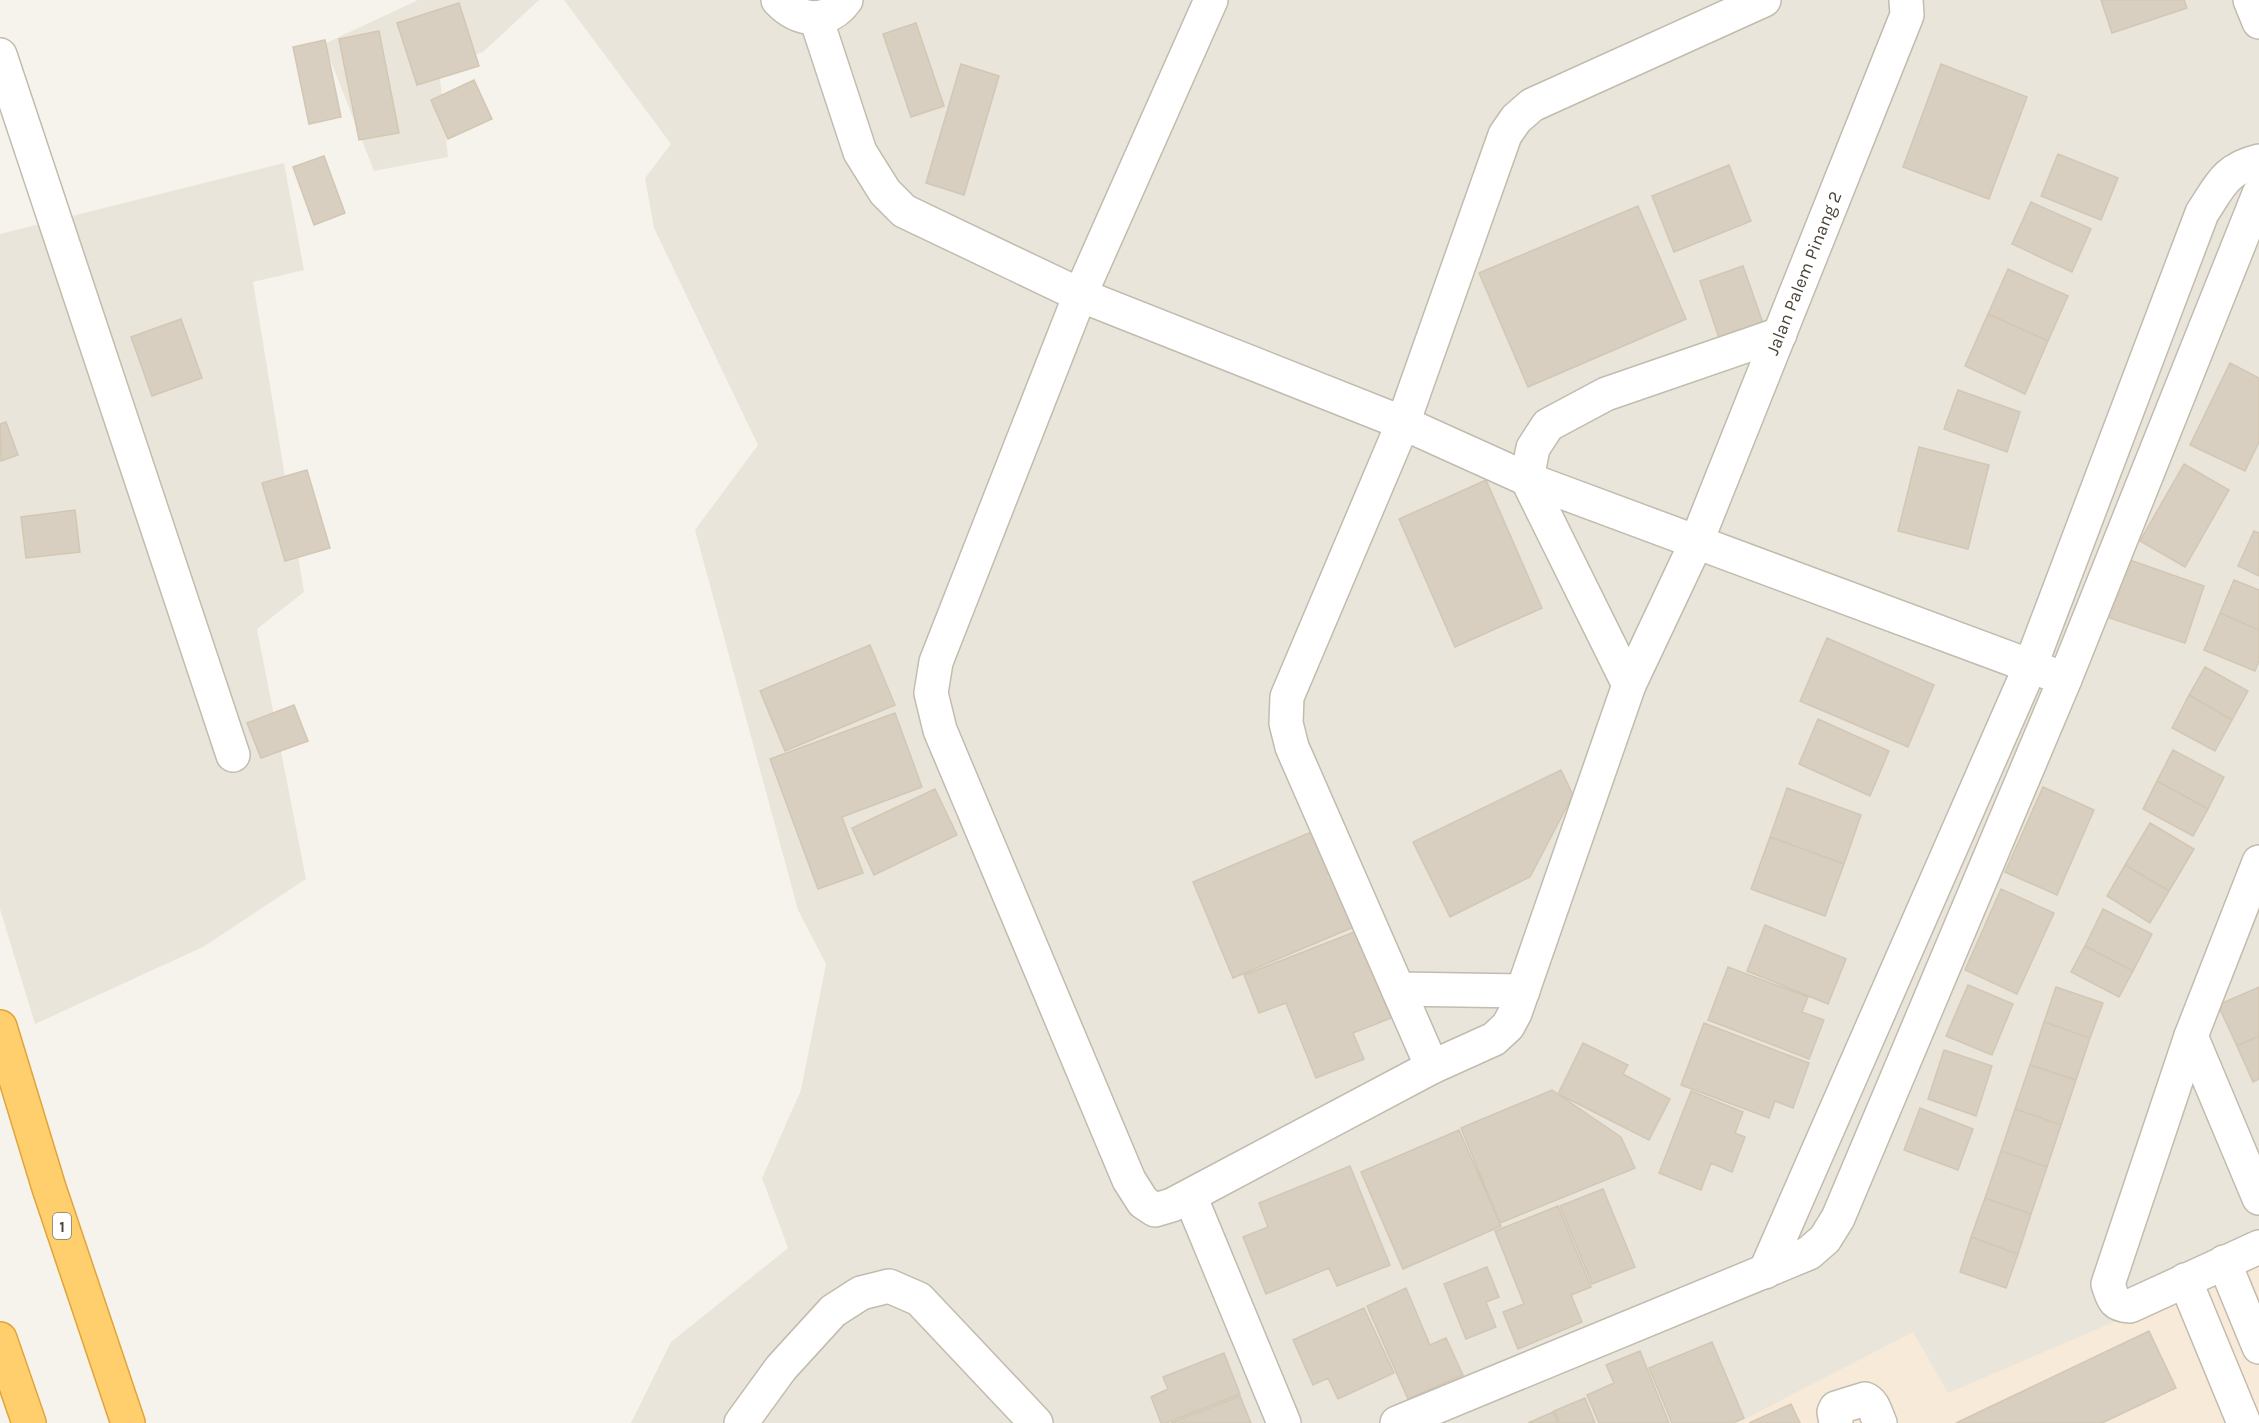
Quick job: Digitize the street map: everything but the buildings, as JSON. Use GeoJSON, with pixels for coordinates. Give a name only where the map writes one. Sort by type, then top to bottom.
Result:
{"type":"FeatureCollection","features":[{"type":"Feature","properties":{"kind":"highway","name":"1"},"geometry":{"type":"LineString","coordinates":[[0,1027],[49,1188],[128,1423]]}},
{"type":"Feature","properties":{"kind":"highway"},"geometry":{"type":"LineString","coordinates":[[0,1339],[29,1423]]}},
{"type":"Feature","properties":{"kind":"street"},"geometry":{"type":"LineString","coordinates":[[778,0],[788,10],[801,16],[816,18],[830,14],[846,0]]}},
{"type":"Feature","properties":{"kind":"street"},"geometry":{"type":"LineString","coordinates":[[1080,295],[1211,0]]}},
{"type":"Feature","properties":{"kind":"street"},"geometry":{"type":"LineString","coordinates":[[1432,1067],[1292,747],[1286,723],[1287,697],[1403,423],[1505,135],[1516,119],[1532,105],[1764,0]]}},
{"type":"Feature","properties":{"kind":"street","name":"Jalan Palem Pinang 2"},"geometry":{"type":"LineString","coordinates":[[1080,295],[936,662],[931,693],[940,730],[1129,1179],[1143,1202],[1155,1210],[1190,1196],[1432,1067],[1494,1039],[1508,1026],[1515,1013],[1629,685],[1696,543],[1907,15],[1906,0]]}},
{"type":"Feature","properties":{"kind":"street"},"geometry":{"type":"LineString","coordinates":[[2250,0],[2259,22]]}},
{"type":"Feature","properties":{"kind":"street"},"geometry":{"type":"LineString","coordinates":[[816,18],[860,152],[885,192],[904,211],[1080,295],[1403,423],[1527,479],[2065,679]]}},
{"type":"Feature","properties":{"kind":"street"},"geometry":{"type":"LineString","coordinates":[[0,55],[233,754]]}},
{"type":"Feature","properties":{"kind":"street"},"geometry":{"type":"LineString","coordinates":[[1765,1272],[2030,667],[2202,213],[2227,176],[2244,165],[2259,161]]}},
{"type":"Feature","properties":{"kind":"street"},"geometry":{"type":"LineString","coordinates":[[1397,1423],[1765,1272],[1809,1253],[1825,1239],[1838,1218],[2065,679],[2259,194]]}},
{"type":"Feature","properties":{"kind":"street"},"geometry":{"type":"LineString","coordinates":[[1629,685],[1527,479],[1533,448],[1548,425],[1606,394],[1780,334]]}},
{"type":"Feature","properties":{"kind":"street"},"geometry":{"type":"LineString","coordinates":[[2259,862],[2191,1036],[2108,1284],[2113,1299],[2120,1306],[2130,1306],[2259,1247]]}},
{"type":"Feature","properties":{"kind":"street"},"geometry":{"type":"LineString","coordinates":[[1398,989],[1523,990]]}},
{"type":"Feature","properties":{"kind":"street"},"geometry":{"type":"LineString","coordinates":[[2191,1036],[2259,1198]]}},
{"type":"Feature","properties":{"kind":"street"},"geometry":{"type":"LineString","coordinates":[[1190,1196],[1284,1423]]}},
{"type":"Feature","properties":{"kind":"street"},"geometry":{"type":"LineString","coordinates":[[2224,1262],[2259,1347]]}},
{"type":"Feature","properties":{"kind":"street"},"geometry":{"type":"LineString","coordinates":[[2185,1280],[2244,1423]]}},
{"type":"Feature","properties":{"kind":"street"},"geometry":{"type":"LineString","coordinates":[[741,1423],[781,1368],[833,1311],[861,1293],[889,1286],[919,1299],[1036,1423]]}},
{"type":"Feature","properties":{"kind":"street"},"geometry":{"type":"LineString","coordinates":[[1836,1423],[1833,1412],[1836,1408],[1865,1399],[1872,1405],[1880,1423]]}},
{"type":"Feature","properties":{"kind":"shaded area"},"geometry":{"type":"Polygon","coordinates":[[[418,0],[539,0],[483,52],[439,68],[448,157],[374,171],[324,44],[418,0]]]}},
{"type":"Feature","properties":{"kind":"shaded area"},"geometry":{"type":"Polygon","coordinates":[[[564,0],[2259,0],[2259,1423],[631,1423],[671,1342],[788,1248],[762,1178],[801,1090],[826,964],[798,910],[695,530],[758,445],[654,228],[645,178],[671,144],[564,0]]]}},
{"type":"Feature","properties":{"kind":"shaded area"},"geometry":{"type":"Polygon","coordinates":[[[284,163],[304,270],[253,282],[304,592],[257,629],[306,879],[203,947],[35,1024],[0,909],[0,234],[284,163]]]}},
{"type":"Feature","properties":{"kind":"shaded area"},"geometry":{"type":"Polygon","coordinates":[[[2259,1260],[2259,1423],[1737,1423],[1913,1332],[1948,1393],[2259,1260]]]}}]}
